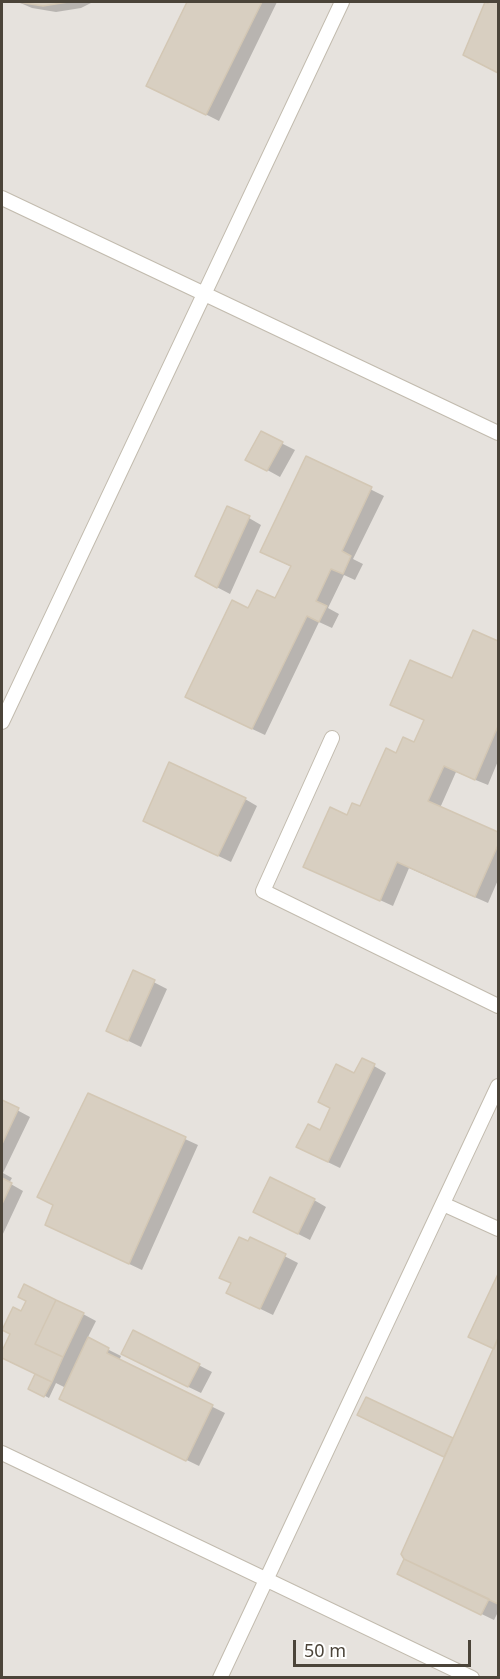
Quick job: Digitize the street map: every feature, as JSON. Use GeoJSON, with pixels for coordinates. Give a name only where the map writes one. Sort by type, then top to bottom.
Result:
{"type":"FeatureCollection","features":[{"type":"Feature","properties":{"kind":"lane"},"geometry":{"type":"LineString","coordinates":[[2,722],[342,2]]}},
{"type":"Feature","properties":{"kind":"lane"},"geometry":{"type":"LineString","coordinates":[[2,198],[498,433]]}},
{"type":"Feature","properties":{"kind":"lane"},"geometry":{"type":"LineString","coordinates":[[332,738],[263,891],[498,1006]]}},
{"type":"Feature","properties":{"kind":"lane"},"geometry":{"type":"LineString","coordinates":[[220,1677],[498,1086]]}},
{"type":"Feature","properties":{"kind":"lane"},"geometry":{"type":"LineString","coordinates":[[443,1204],[498,1229]]}},
{"type":"Feature","properties":{"kind":"lane"},"geometry":{"type":"LineString","coordinates":[[2,1453],[472,1677]]}},
{"type":"Feature","properties":{"kind":"shaded area"},"geometry":{"type":"Polygon","coordinates":[[[2,2],[498,2],[498,1677],[2,1678],[2,2]]]}},
{"type":"Feature","properties":{"kind":"building"},"geometry":{"type":"Polygon","coordinates":[[[18,2],[68,2],[43,6],[18,2]]]}},
{"type":"Feature","properties":{"kind":"building"},"geometry":{"type":"Polygon","coordinates":[[[187,2],[262,2],[206,115],[146,86],[187,2]]]}},
{"type":"Feature","properties":{"kind":"building"},"geometry":{"type":"Polygon","coordinates":[[[485,2],[498,2],[498,73],[463,55],[485,2]]]}},
{"type":"Feature","properties":{"kind":"building"},"geometry":{"type":"Polygon","coordinates":[[[261,431],[283,442],[267,471],[245,460],[261,431]]]}},
{"type":"Feature","properties":{"kind":"building"},"geometry":{"type":"Polygon","coordinates":[[[306,456],[372,487],[342,551],[351,556],[343,574],[331,569],[316,601],[327,606],[319,622],[307,616],[252,729],[185,697],[232,600],[248,608],[257,590],[275,598],[291,566],[260,552],[306,456]]]}},
{"type":"Feature","properties":{"kind":"building"},"geometry":{"type":"Polygon","coordinates":[[[227,506],[250,516],[217,588],[195,576],[227,506]]]}},
{"type":"Feature","properties":{"kind":"building"},"geometry":{"type":"Polygon","coordinates":[[[473,630],[498,641],[498,726],[475,780],[444,766],[428,801],[498,832],[498,845],[475,897],[397,862],[380,901],[303,867],[330,807],[347,815],[352,803],[360,806],[386,748],[396,753],[403,737],[414,742],[424,720],[390,705],[410,660],[452,678],[473,630]]]}},
{"type":"Feature","properties":{"kind":"building"},"geometry":{"type":"Polygon","coordinates":[[[169,762],[246,798],[218,856],[143,821],[169,762]]]}},
{"type":"Feature","properties":{"kind":"building"},"geometry":{"type":"Polygon","coordinates":[[[133,970],[155,980],[128,1041],[106,1031],[133,970]]]}},
{"type":"Feature","properties":{"kind":"building"},"geometry":{"type":"Polygon","coordinates":[[[362,1058],[375,1064],[328,1162],[296,1147],[308,1124],[320,1130],[330,1108],[318,1102],[336,1064],[354,1073],[362,1058]]]}},
{"type":"Feature","properties":{"kind":"building"},"geometry":{"type":"Polygon","coordinates":[[[88,1093],[186,1137],[129,1264],[45,1225],[53,1205],[37,1197],[88,1093]]]}},
{"type":"Feature","properties":{"kind":"building"},"geometry":{"type":"Polygon","coordinates":[[[2,1100],[19,1108],[2,1144],[2,1100]]]}},
{"type":"Feature","properties":{"kind":"building"},"geometry":{"type":"Polygon","coordinates":[[[270,1177],[315,1199],[298,1234],[253,1212],[270,1177]]]}},
{"type":"Feature","properties":{"kind":"building"},"geometry":{"type":"Polygon","coordinates":[[[2,1178],[12,1183],[2,1204],[2,1178]]]}},
{"type":"Feature","properties":{"kind":"building"},"geometry":{"type":"Polygon","coordinates":[[[239,1237],[248,1241],[250,1237],[286,1254],[260,1309],[226,1293],[231,1283],[219,1278],[239,1237]]]}},
{"type":"Feature","properties":{"kind":"building"},"geometry":{"type":"Polygon","coordinates":[[[498,1274],[498,1338],[494,1349],[468,1337],[498,1274]]]}},
{"type":"Feature","properties":{"kind":"building"},"geometry":{"type":"Polygon","coordinates":[[[24,1284],[56,1300],[35,1344],[63,1357],[52,1382],[2,1358],[2,1351],[10,1334],[2,1330],[13,1307],[21,1311],[26,1301],[18,1297],[24,1284]]]}},
{"type":"Feature","properties":{"kind":"building"},"geometry":{"type":"Polygon","coordinates":[[[56,1300],[84,1313],[63,1357],[35,1344],[56,1300]]]}},
{"type":"Feature","properties":{"kind":"building"},"geometry":{"type":"Polygon","coordinates":[[[133,1330],[200,1364],[188,1387],[121,1354],[133,1330]]]}},
{"type":"Feature","properties":{"kind":"building"},"geometry":{"type":"Polygon","coordinates":[[[88,1337],[109,1348],[107,1353],[213,1405],[186,1461],[59,1399],[88,1337]]]}},
{"type":"Feature","properties":{"kind":"building"},"geometry":{"type":"Polygon","coordinates":[[[498,1338],[498,1604],[404,1559],[401,1554],[498,1338]]]}},
{"type":"Feature","properties":{"kind":"building"},"geometry":{"type":"Polygon","coordinates":[[[35,1374],[52,1382],[44,1397],[28,1389],[35,1374]]]}},
{"type":"Feature","properties":{"kind":"building"},"geometry":{"type":"Polygon","coordinates":[[[366,1397],[453,1438],[444,1457],[357,1415],[366,1397]]]}},
{"type":"Feature","properties":{"kind":"building"},"geometry":{"type":"Polygon","coordinates":[[[404,1559],[489,1599],[481,1615],[397,1574],[404,1559]]]}}]}
